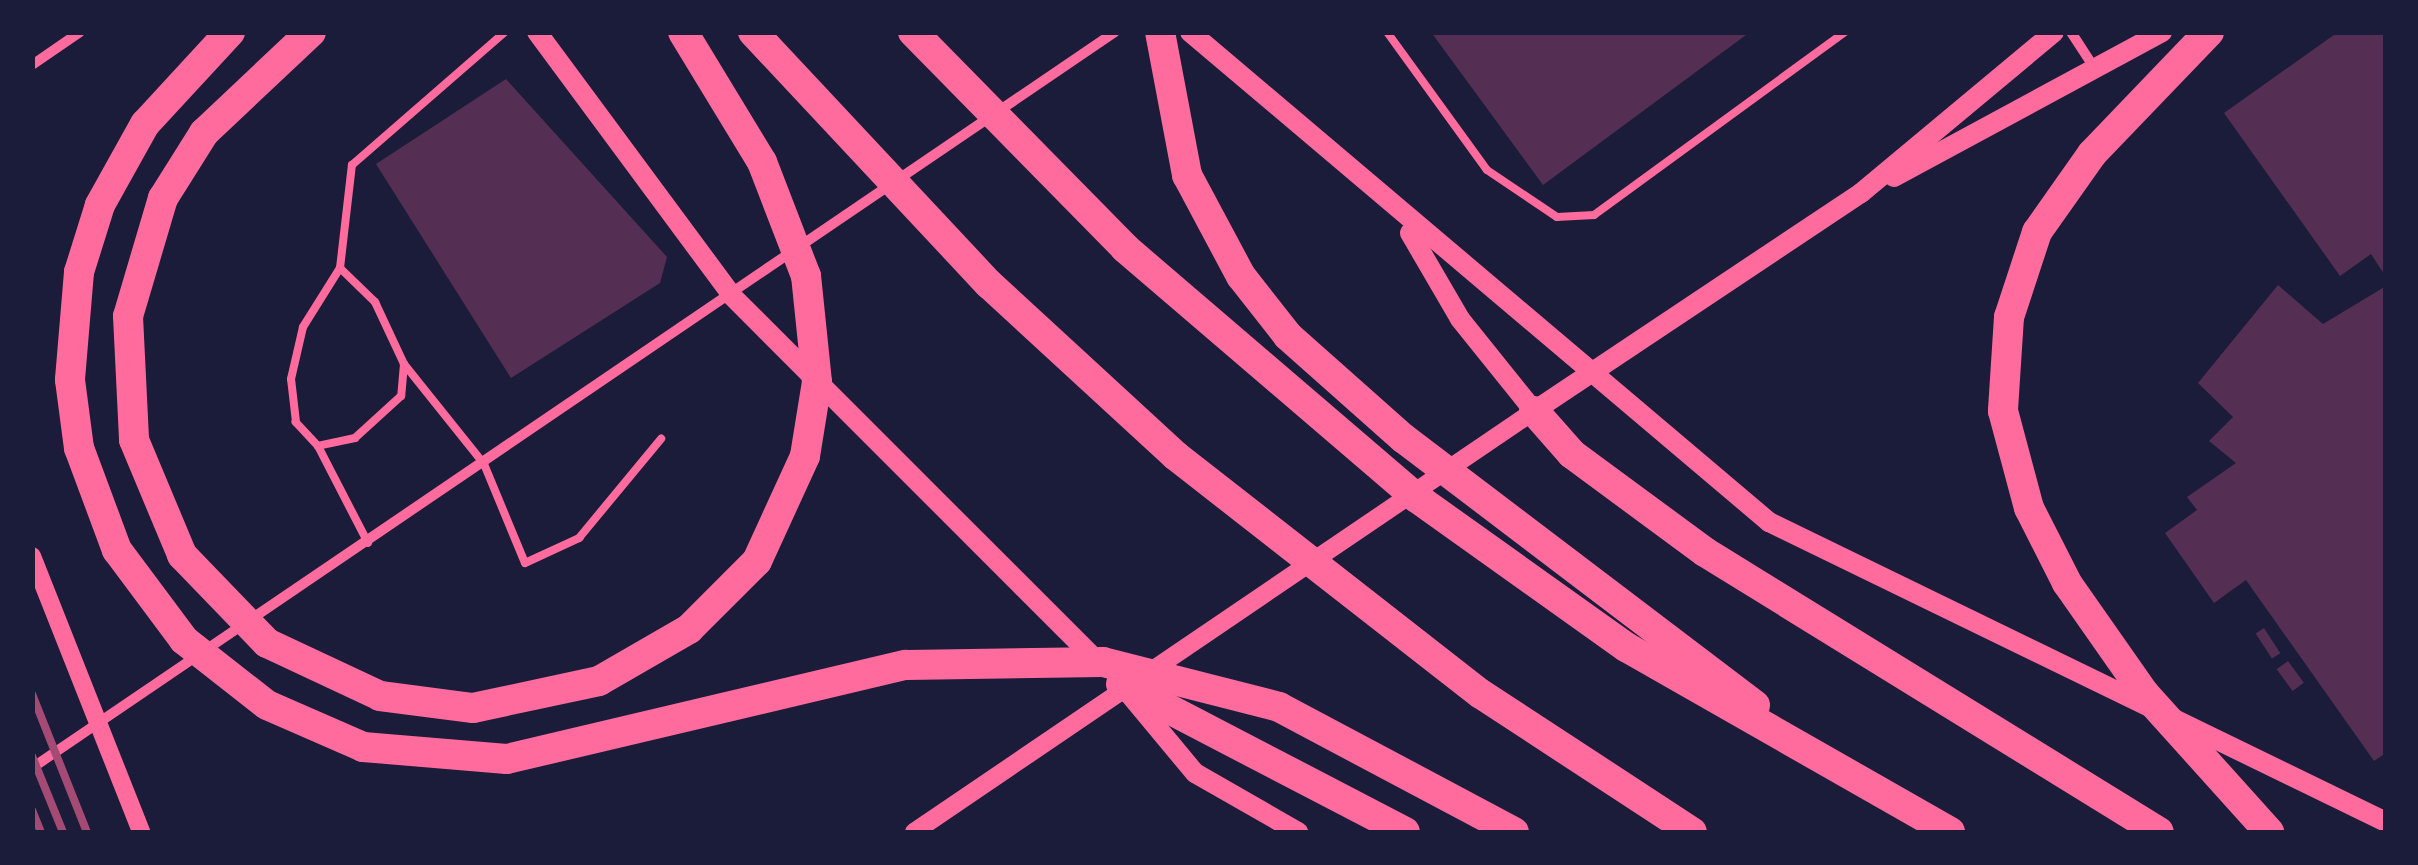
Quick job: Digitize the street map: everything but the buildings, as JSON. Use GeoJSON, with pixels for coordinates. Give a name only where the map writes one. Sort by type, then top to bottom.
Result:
{"type":"FeatureCollection","features":[{"type":"Feature","properties":{"kind":"highway"},"geometry":{"type":"LineString","coordinates":[[230,32],[165,99],[100,205],[70,344],[88,482],[117,550],[167,622],[238,687],[363,747],[473,761],[562,750],[866,672],[1021,656],[1140,667],[1246,694],[1514,832]]}},
{"type":"Feature","properties":{"kind":"highway"},"geometry":{"type":"LineString","coordinates":[[311,32],[198,140],[141,256],[126,379],[153,499],[210,592],[286,655],[349,686],[441,707],[534,701],[599,681],[689,629],[736,586],[777,527],[805,456],[815,327],[777,194],[683,32]]}},
{"type":"Feature","properties":{"kind":"highway"},"geometry":{"type":"LineString","coordinates":[[753,32],[976,271],[1176,456],[1481,694],[1692,832]]}},
{"type":"Feature","properties":{"kind":"highway"},"geometry":{"type":"LineString","coordinates":[[913,32],[1124,248],[1417,498],[1626,647],[1950,832]]}},
{"type":"Feature","properties":{"kind":"highway"},"geometry":{"type":"LineString","coordinates":[[1160,32],[1187,176],[1240,276],[1288,336],[1403,438],[1853,779]]}},
{"type":"Feature","properties":{"kind":"highway"},"geometry":{"type":"LineString","coordinates":[[2209,32],[2053,204],[2009,317],[2002,378],[2013,460],[2042,538],[2096,626],[2269,832]]}},
{"type":"Feature","properties":{"kind":"highway"},"geometry":{"type":"LineString","coordinates":[[1534,411],[1572,454],[1705,552],[2150,827]]}},
{"type":"Feature","properties":{"kind":"highway"},"geometry":{"type":"LineString","coordinates":[[1122,684],[1405,832]]}},
{"type":"Feature","properties":{"kind":"main road"},"geometry":{"type":"LineString","coordinates":[[538,32],[732,296],[1122,684],[1195,773],[1298,832]]}},
{"type":"Feature","properties":{"kind":"main road"},"geometry":{"type":"LineString","coordinates":[[1190,32],[1401,219],[1768,522],[2386,822]]}},
{"type":"Feature","properties":{"kind":"main road"},"geometry":{"type":"LineString","coordinates":[[1401,219],[1460,319],[1534,411],[1861,193],[2054,32]]}},
{"type":"Feature","properties":{"kind":"main road"},"geometry":{"type":"LineString","coordinates":[[1861,193],[2098,74],[2162,32]]}},
{"type":"Feature","properties":{"kind":"street"},"geometry":{"type":"LineString","coordinates":[[32,65],[80,32]]}},
{"type":"Feature","properties":{"kind":"street"},"geometry":{"type":"LineString","coordinates":[[32,768],[732,296],[1115,32]]}},
{"type":"Feature","properties":{"kind":"street"},"geometry":{"type":"LineString","coordinates":[[2071,32],[2098,74]]}},
{"type":"Feature","properties":{"kind":"street"},"geometry":{"type":"LineString","coordinates":[[914,832],[1122,684],[1534,411]]}},
{"type":"Feature","properties":{"kind":"street"},"geometry":{"type":"LineString","coordinates":[[32,556],[94,728],[141,832]]}},
{"type":"Feature","properties":{"kind":"lane"},"geometry":{"type":"LineString","coordinates":[[368,542],[318,446],[296,422],[290,379],[303,327],[340,268],[352,165],[506,32]]}},
{"type":"Feature","properties":{"kind":"lane"},"geometry":{"type":"LineString","coordinates":[[1387,32],[1487,170],[1557,217],[1594,215],[1845,32]]}},
{"type":"Feature","properties":{"kind":"lane"},"geometry":{"type":"LineString","coordinates":[[340,268],[375,302],[404,364],[484,464],[525,563],[579,538],[661,439]]}},
{"type":"Feature","properties":{"kind":"lane"},"geometry":{"type":"LineString","coordinates":[[318,446],[355,438],[401,396],[404,364]]}},
{"type":"Feature","properties":{"kind":"railway"},"geometry":{"type":"LineString","coordinates":[[32,694],[87,832]]}},
{"type":"Feature","properties":{"kind":"railway"},"geometry":{"type":"LineString","coordinates":[[32,756],[63,832]]}},
{"type":"Feature","properties":{"kind":"railway"},"geometry":{"type":"LineString","coordinates":[[32,810],[41,832]]}}]}
